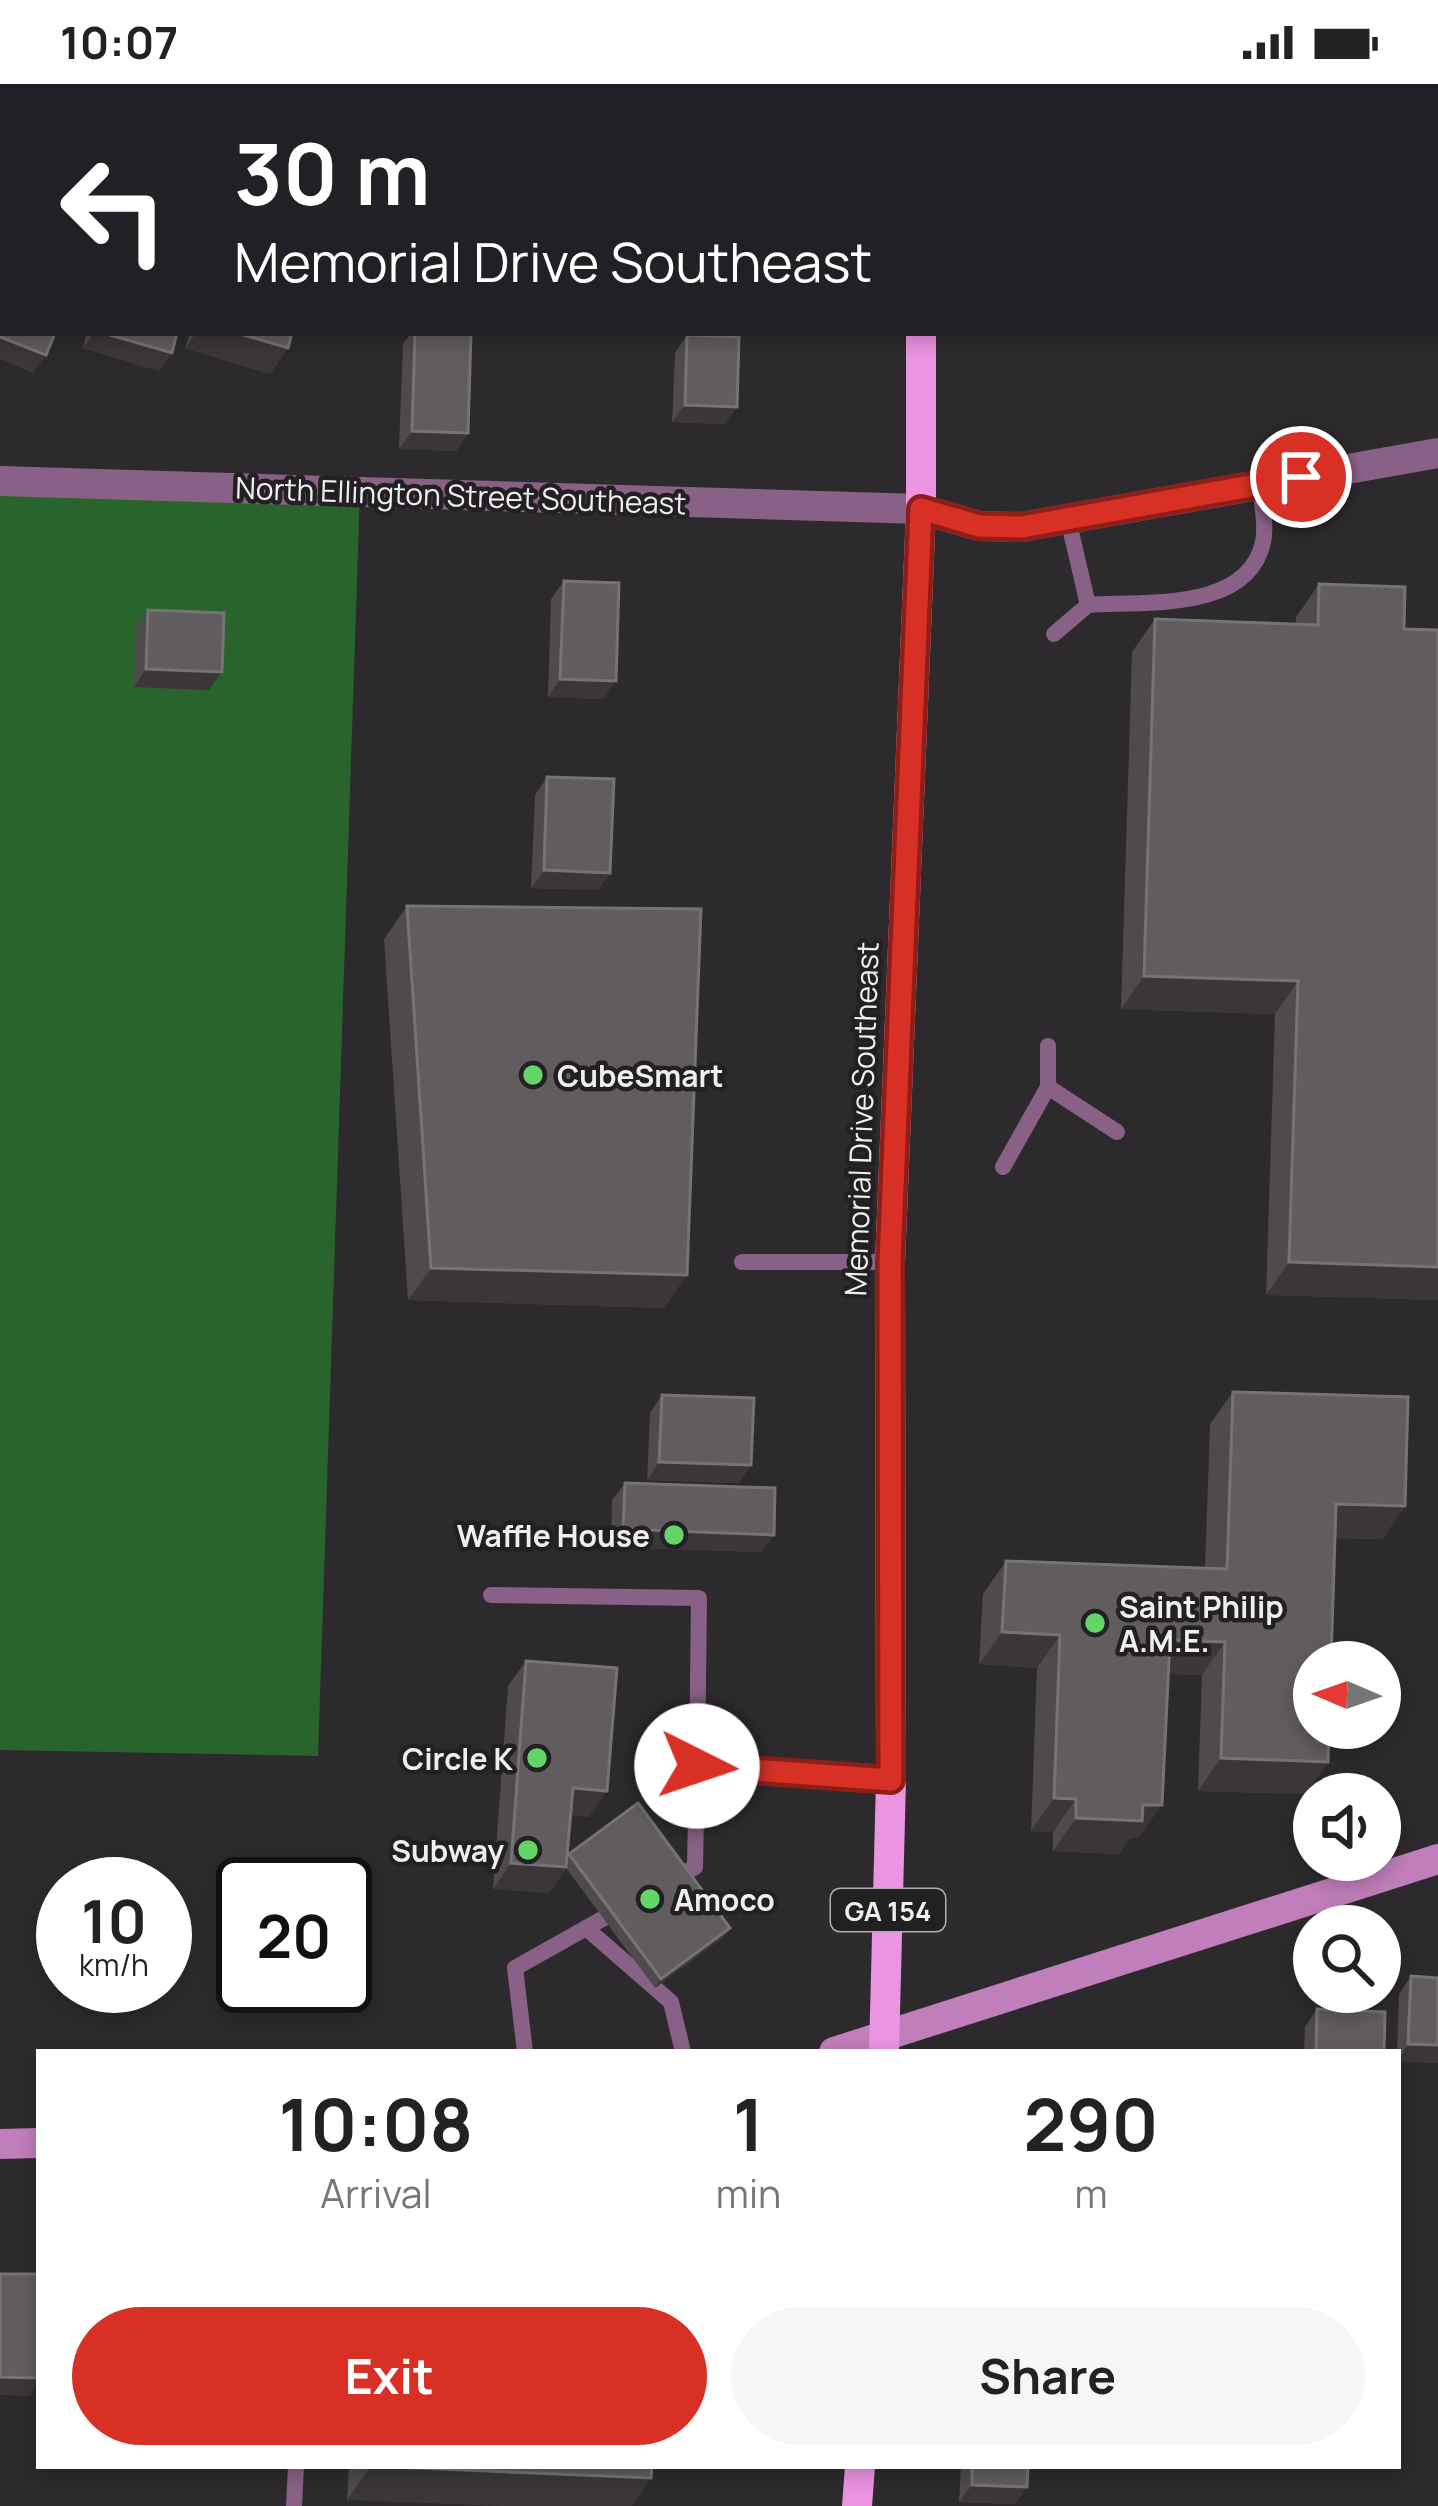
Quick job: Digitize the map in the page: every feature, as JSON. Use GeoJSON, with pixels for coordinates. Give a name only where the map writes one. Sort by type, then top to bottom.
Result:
{"type":"FeatureCollection","features":[{"type":"Feature","properties":{"kind":"main road","name":"Memorial Drive Southeast"},"geometry":{"type":"LineString","coordinates":[[885,2046],[891,1780],[890,1262],[921,509],[921,336]]}},
{"type":"Feature","properties":{"kind":"main road"},"geometry":{"type":"LineString","coordinates":[[885,2046],[1438,1858]]}},
{"type":"Feature","properties":{"kind":"main road"},"geometry":{"type":"LineString","coordinates":[[0,2144],[36,2143]]}},
{"type":"Feature","properties":{"kind":"main road"},"geometry":{"type":"LineString","coordinates":[[857,2506],[860,2469]]}},
{"type":"Feature","properties":{"kind":"street","name":"North Ellington Street Southeast"},"geometry":{"type":"LineString","coordinates":[[0,481],[921,509],[979,526],[1022,527],[1438,453]]}},
{"type":"Feature","properties":{"kind":"lane"},"geometry":{"type":"LineString","coordinates":[[1054,634],[1088,605],[1203,597],[1235,585],[1264,544],[1260,484]]}},
{"type":"Feature","properties":{"kind":"lane"},"geometry":{"type":"LineString","coordinates":[[1068,519],[1088,605]]}},
{"type":"Feature","properties":{"kind":"lane"},"geometry":{"type":"LineString","coordinates":[[1003,1167],[1048,1088],[1048,1046]]}},
{"type":"Feature","properties":{"kind":"lane"},"geometry":{"type":"LineString","coordinates":[[1048,1088],[1117,1132]]}},
{"type":"Feature","properties":{"kind":"lane"},"geometry":{"type":"LineString","coordinates":[[742,1262],[890,1262]]}},
{"type":"Feature","properties":{"kind":"lane"},"geometry":{"type":"LineString","coordinates":[[491,1595],[699,1598],[695,1867],[658,1888]]}},
{"type":"Feature","properties":{"kind":"lane"},"geometry":{"type":"LineString","coordinates":[[697,1766],[891,1780]]}},
{"type":"Feature","properties":{"kind":"lane"},"geometry":{"type":"LineString","coordinates":[[525,2049],[514,1968],[640,1898]]}},
{"type":"Feature","properties":{"kind":"lane"},"geometry":{"type":"LineString","coordinates":[[586,1928],[671,2002],[681,2049]]}},
{"type":"Feature","properties":{"kind":"lane"},"geometry":{"type":"LineString","coordinates":[[294,2506],[296,2469]]}},
{"type":"Feature","properties":{"kind":"green space"},"geometry":{"type":"Polygon","coordinates":[[[0,478],[360,490],[318,1756],[0,1750],[0,478]]]}},
{"type":"Feature","properties":{"kind":"building"},"geometry":{"type":"Polygon","coordinates":[[[0,336],[54,336],[46,355],[0,336]]]}},
{"type":"Feature","properties":{"kind":"building"},"geometry":{"type":"Polygon","coordinates":[[[113,336],[176,336],[172,353],[113,336]]]}},
{"type":"Feature","properties":{"kind":"building"},"geometry":{"type":"Polygon","coordinates":[[[247,336],[291,336],[288,348],[247,336]]]}},
{"type":"Feature","properties":{"kind":"building"},"geometry":{"type":"Polygon","coordinates":[[[415,336],[471,336],[468,433],[412,431],[415,336]]]}},
{"type":"Feature","properties":{"kind":"building"},"geometry":{"type":"Polygon","coordinates":[[[687,336],[739,337],[737,407],[685,405],[687,336]]]}},
{"type":"Feature","properties":{"kind":"building"},"geometry":{"type":"Polygon","coordinates":[[[564,581],[619,583],[616,681],[560,679],[564,581]]]}},
{"type":"Feature","properties":{"kind":"building"},"geometry":{"type":"Polygon","coordinates":[[[1319,584],[1405,587],[1404,629],[1438,630],[1438,1267],[1289,1262],[1298,981],[1144,976],[1155,619],[1318,625],[1319,584]]]}},
{"type":"Feature","properties":{"kind":"building"},"geometry":{"type":"Polygon","coordinates":[[[148,610],[224,613],[222,672],[146,669],[148,610]]]}},
{"type":"Feature","properties":{"kind":"building"},"geometry":{"type":"Polygon","coordinates":[[[547,777],[614,779],[610,873],[544,870],[547,777]]]}},
{"type":"Feature","properties":{"kind":"building","name":"CubeSmart"},"geometry":{"type":"Polygon","coordinates":[[[407,906],[701,909],[687,1275],[431,1268],[407,906]]]}},
{"type":"Feature","properties":{"kind":"building"},"geometry":{"type":"Polygon","coordinates":[[[1233,1392],[1408,1397],[1405,1506],[1336,1504],[1332,1641],[1293,1641],[1293,1749],[1328,1749],[1328,1762],[1221,1758],[1225,1642],[1170,1640],[1162,1805],[1143,1805],[1142,1821],[1076,1818],[1076,1799],[1054,1798],[1060,1635],[1002,1632],[1006,1561],[1227,1569],[1233,1392]]]}},
{"type":"Feature","properties":{"kind":"building"},"geometry":{"type":"Polygon","coordinates":[[[662,1395],[754,1398],[751,1465],[659,1462],[662,1395]]]}},
{"type":"Feature","properties":{"kind":"building"},"geometry":{"type":"Polygon","coordinates":[[[625,1483],[775,1488],[774,1535],[623,1529],[625,1483]]]}},
{"type":"Feature","properties":{"kind":"building"},"geometry":{"type":"Polygon","coordinates":[[[526,1661],[617,1668],[607,1791],[573,1788],[566,1867],[511,1863],[526,1661]]]}},
{"type":"Feature","properties":{"kind":"building"},"geometry":{"type":"Polygon","coordinates":[[[638,1803],[730,1928],[661,1979],[569,1854],[638,1803]]]}},
{"type":"Feature","properties":{"kind":"building"},"geometry":{"type":"Polygon","coordinates":[[[1411,1976],[1438,1978],[1438,2045],[1408,2044],[1411,1976]]]}},
{"type":"Feature","properties":{"kind":"building"},"geometry":{"type":"Polygon","coordinates":[[[1317,2013],[1385,2013],[1384,2049],[1316,2049],[1317,2013]]]}},
{"type":"Feature","properties":{"kind":"building"},"geometry":{"type":"Polygon","coordinates":[[[0,2274],[36,2274],[36,2378],[0,2377],[0,2274]]]}},
{"type":"Feature","properties":{"kind":"building"},"geometry":{"type":"Polygon","coordinates":[[[440,2469],[652,2469],[651,2478],[440,2469]]]}},
{"type":"Feature","properties":{"kind":"building"},"geometry":{"type":"Polygon","coordinates":[[[972,2469],[1028,2469],[1027,2487],[972,2485],[972,2469]]]}},
{"type":"Feature","properties":{"kind":"place","name":"CubeSmart"},"geometry":{"type":"Point","coordinates":[533,1075]}},
{"type":"Feature","properties":{"kind":"place","name":"Waffle House"},"geometry":{"type":"Point","coordinates":[674,1535]}},
{"type":"Feature","properties":{"kind":"place","name":"Saint Philip A.M.E."},"geometry":{"type":"Point","coordinates":[1095,1623]}},
{"type":"Feature","properties":{"kind":"place","name":"Circle K"},"geometry":{"type":"Point","coordinates":[537,1758]}},
{"type":"Feature","properties":{"kind":"place","name":"Subway"},"geometry":{"type":"Point","coordinates":[528,1850]}},
{"type":"Feature","properties":{"kind":"place","name":"Amoco"},"geometry":{"type":"Point","coordinates":[650,1899]}},
{"type":"Feature","properties":{"kind":"route"},"geometry":{"type":"LineString","coordinates":[[697,1766],[891,1780],[890,1262],[921,509],[979,526],[1022,527],[1301,477]]}}]}
